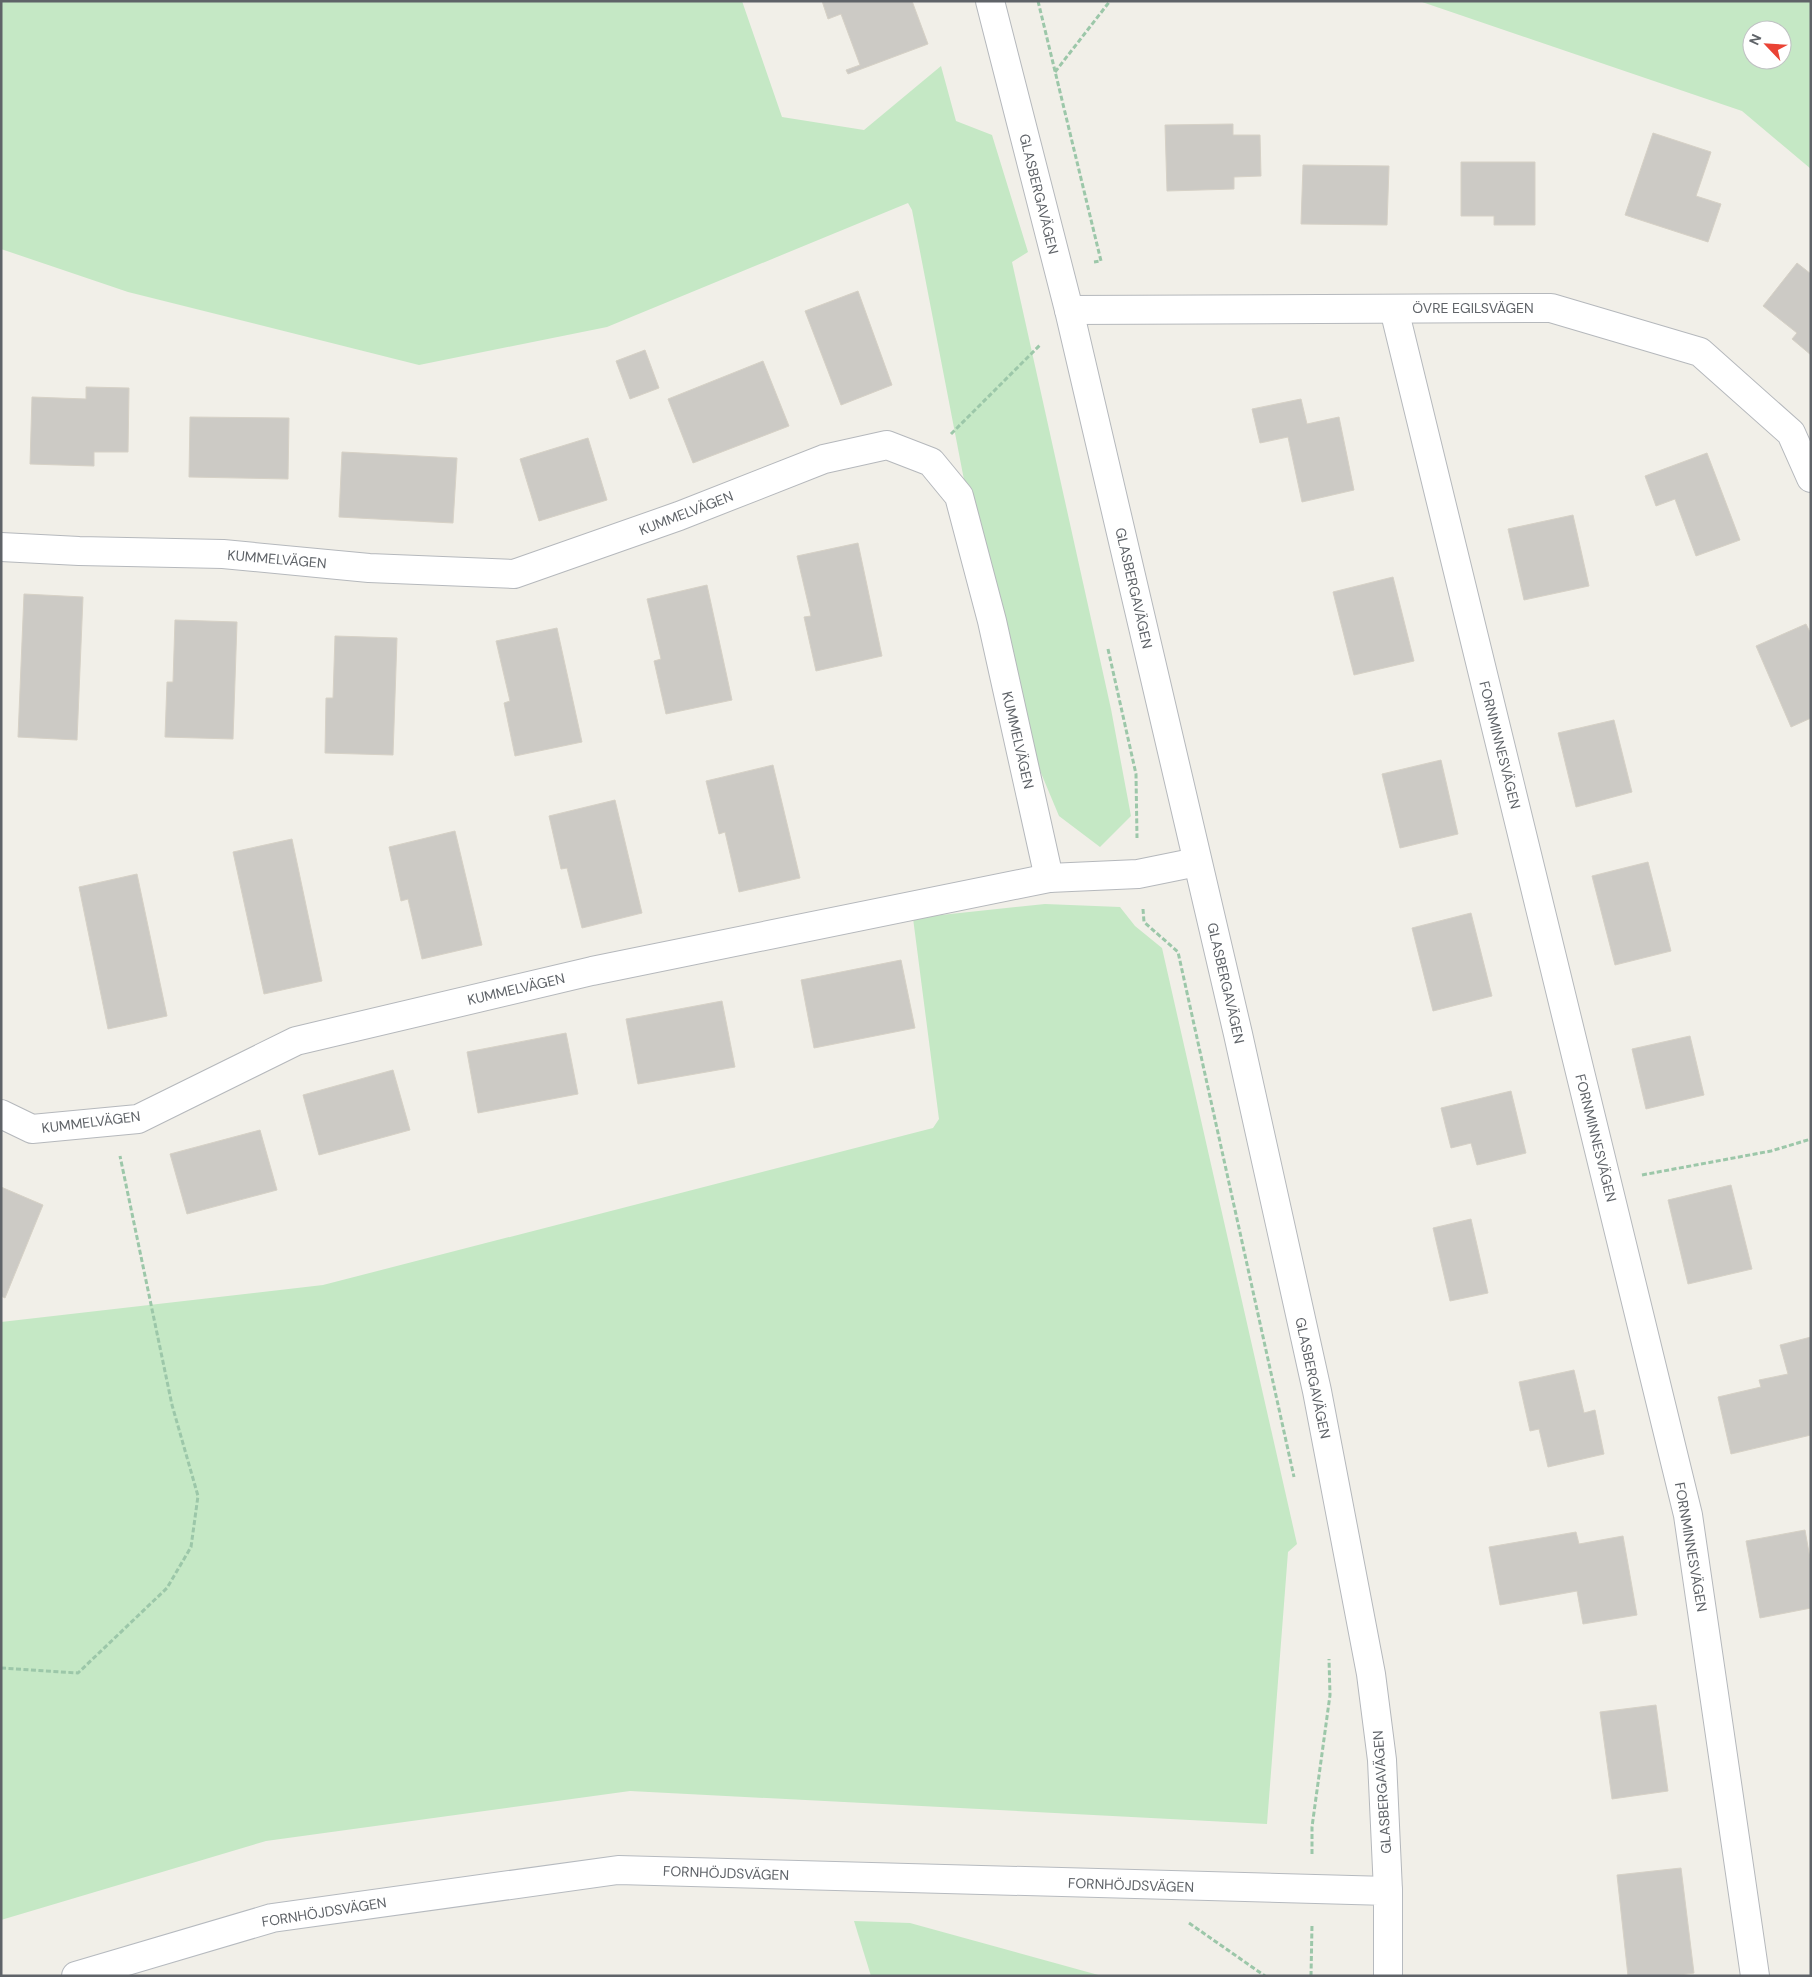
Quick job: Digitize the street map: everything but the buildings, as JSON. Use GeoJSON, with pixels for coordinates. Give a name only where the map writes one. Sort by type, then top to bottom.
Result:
{"type":"FeatureCollection","features":[{"type":"Feature","properties":{"kind":"street","name":"GLASBERGAVÄGEN"},"geometry":{"type":"LineString","coordinates":[[990,1],[1069,310],[1238,1034],[1317,1391],[1370,1674],[1382,1760],[1388,1892],[1388,1976]]}},
{"type":"Feature","properties":{"kind":"street","name":"ÖVRE EGILSVÄGEN"},"geometry":{"type":"LineString","coordinates":[[1069,310],[1551,308],[1700,352],[1791,433],[1811,478]]}},
{"type":"Feature","properties":{"kind":"street","name":"FORNMINNESVÄGEN"},"geometry":{"type":"LineString","coordinates":[[1394,309],[1688,1515],[1755,1976]]}},
{"type":"Feature","properties":{"kind":"street","name":"KUMMELVÄGEN"},"geometry":{"type":"LineString","coordinates":[[1,547],[79,551],[223,554],[369,568],[514,574],[679,516],[824,459],[887,445],[931,462],[959,496],[992,621],[1049,878]]}},
{"type":"Feature","properties":{"kind":"street","name":"KUMMELVÄGEN"},"geometry":{"type":"LineString","coordinates":[[1,1114],[32,1129],[138,1119],[296,1041],[592,972],[1049,878],[1138,874],[1197,862]]}},
{"type":"Feature","properties":{"kind":"street","name":"FORNHÖJDSVÄGEN"},"geometry":{"type":"LineString","coordinates":[[76,1976],[272,1918],[618,1870],[1388,1892]]}},
{"type":"Feature","properties":{"kind":"path"},"geometry":{"type":"LineString","coordinates":[[1038,1],[1101,261],[1058,269]]}},
{"type":"Feature","properties":{"kind":"path"},"geometry":{"type":"LineString","coordinates":[[1055,73],[1110,1]]}},
{"type":"Feature","properties":{"kind":"path"},"geometry":{"type":"LineString","coordinates":[[1039,336],[1043,354]]}},
{"type":"Feature","properties":{"kind":"path"},"geometry":{"type":"LineString","coordinates":[[931,462],[951,434],[1041,345]]}},
{"type":"Feature","properties":{"kind":"path"},"geometry":{"type":"LineString","coordinates":[[1108,647],[1136,774],[1138,874],[1144,922],[1178,952],[1296,1487]]}},
{"type":"Feature","properties":{"kind":"path"},"geometry":{"type":"LineString","coordinates":[[1,1668],[78,1673],[167,1588],[191,1547],[198,1496],[172,1405],[113,1122]]}},
{"type":"Feature","properties":{"kind":"path"},"geometry":{"type":"LineString","coordinates":[[1607,1182],[1771,1151],[1811,1139]]}},
{"type":"Feature","properties":{"kind":"path"},"geometry":{"type":"LineString","coordinates":[[1311,1976],[1312,1827],[1330,1695],[1329,1650]]}},
{"type":"Feature","properties":{"kind":"path"},"geometry":{"type":"LineString","coordinates":[[1186,1921],[1265,1976]]}},
{"type":"Feature","properties":{"kind":"green space"},"geometry":{"type":"Polygon","coordinates":[[[1,1],[742,1],[782,117],[864,130],[941,66],[956,121],[992,135],[1028,252],[1012,262],[1111,709],[1131,816],[1100,847],[1059,816],[1036,761],[1019,765],[912,210],[908,203],[607,327],[419,365],[128,292],[1,249],[1,1]]]}},
{"type":"Feature","properties":{"kind":"green space"},"geometry":{"type":"Polygon","coordinates":[[[1408,1],[1811,1],[1811,169],[1742,111],[1422,2],[1408,1]]]}},
{"type":"Feature","properties":{"kind":"green space"},"geometry":{"type":"Polygon","coordinates":[[[1045,904],[1120,907],[1135,926],[1162,948],[1297,1544],[1288,1552],[1267,1824],[630,1791],[266,1841],[1,1920],[1,1322],[323,1285],[933,1128],[939,1119],[913,918],[1045,904]]]}},
{"type":"Feature","properties":{"kind":"green space"},"geometry":{"type":"Polygon","coordinates":[[[854,1921],[910,1923],[1102,1976],[871,1976],[854,1921]]]}}]}
